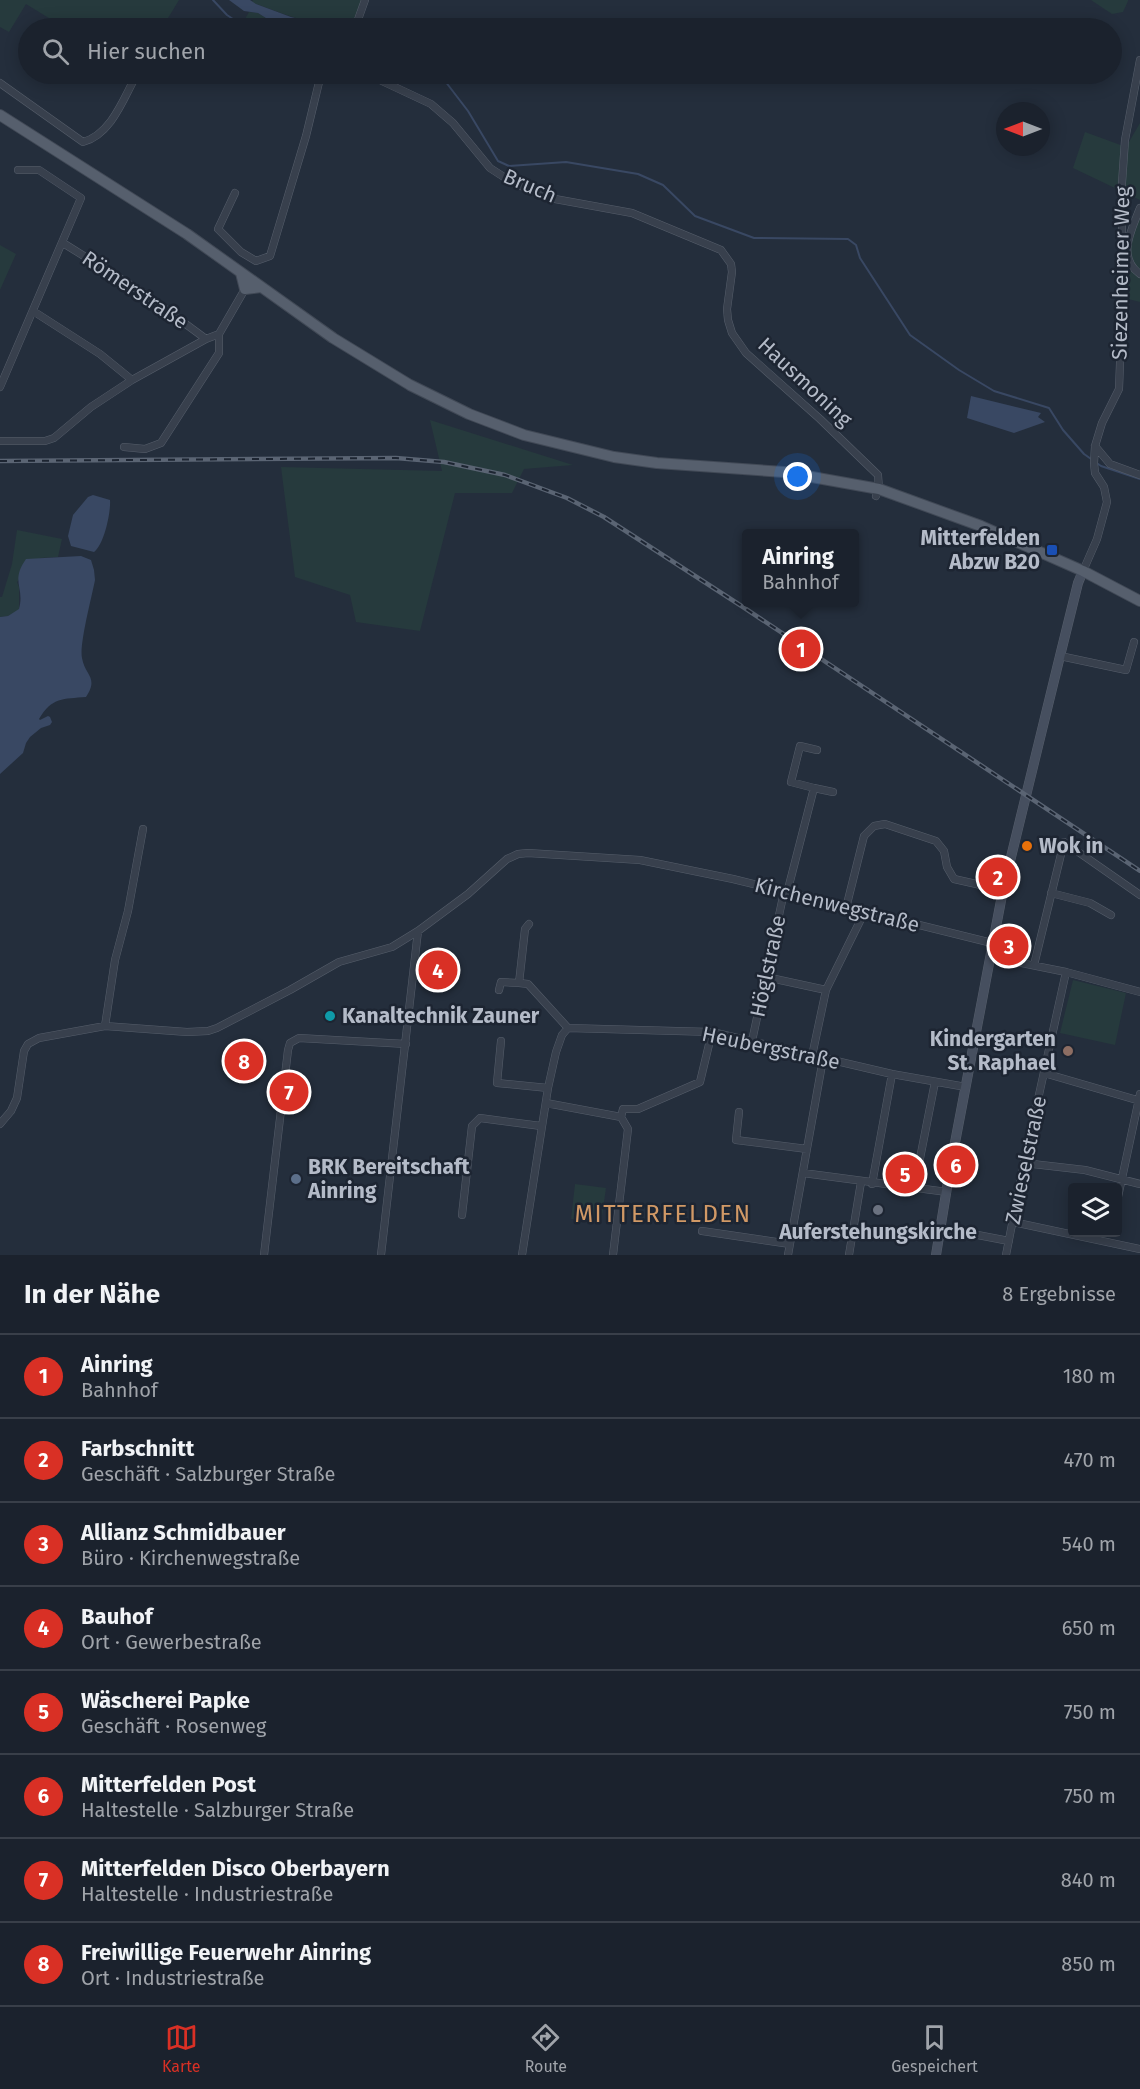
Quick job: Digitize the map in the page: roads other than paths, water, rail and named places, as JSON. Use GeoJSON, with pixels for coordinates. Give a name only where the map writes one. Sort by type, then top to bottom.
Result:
{"type":"FeatureCollection","features":[{"type":"Feature","properties":{"kind":"main road"},"geometry":{"type":"LineString","coordinates":[[0,115],[187,234],[333,338],[410,386],[497,425],[524,435],[585,451],[657,463],[784,472],[878,493],[981,526],[1083,571],[1140,601]]}},
{"type":"Feature","properties":{"kind":"main road"},"geometry":{"type":"LineString","coordinates":[[241,273],[245,289],[261,287]]}},
{"type":"Feature","properties":{"kind":"street"},"geometry":{"type":"LineString","coordinates":[[359,18],[365,0]]}},
{"type":"Feature","properties":{"kind":"street","name":"Siezenheimer Weg"},"geometry":{"type":"LineString","coordinates":[[1083,571],[1097,539],[1107,502],[1104,487],[1095,473],[1094,459],[1095,446],[1102,423],[1119,389],[1122,311],[1122,183],[1125,140],[1140,60]]}},
{"type":"Feature","properties":{"kind":"street"},"geometry":{"type":"LineString","coordinates":[[0,83],[83,142],[98,135],[114,116],[132,84]]}},
{"type":"Feature","properties":{"kind":"street"},"geometry":{"type":"LineString","coordinates":[[235,193],[218,229],[241,252],[256,261],[270,256],[303,147],[319,84]]}},
{"type":"Feature","properties":{"kind":"street","name":"Bruch"},"geometry":{"type":"LineString","coordinates":[[388,84],[430,104],[453,123],[490,168],[513,183],[555,199],[632,213],[721,250]]}},
{"type":"Feature","properties":{"kind":"street","name":"Römerstraße"},"geometry":{"type":"LineString","coordinates":[[0,387],[81,198],[39,170],[18,170]]}},
{"type":"Feature","properties":{"kind":"street"},"geometry":{"type":"LineString","coordinates":[[1137,271],[1128,261],[1127,246],[1140,208]]}},
{"type":"Feature","properties":{"kind":"street","name":"Römerstraße"},"geometry":{"type":"LineString","coordinates":[[63,243],[145,294],[206,339]]}},
{"type":"Feature","properties":{"kind":"street","name":"Hausmoning"},"geometry":{"type":"LineString","coordinates":[[721,250],[731,264],[727,309],[732,333],[746,353],[878,475],[878,493]]}},
{"type":"Feature","properties":{"kind":"street"},"geometry":{"type":"LineString","coordinates":[[1121,274],[1137,271]]}},
{"type":"Feature","properties":{"kind":"street"},"geometry":{"type":"LineString","coordinates":[[124,447],[145,449],[161,443],[219,353],[219,334],[245,289]]}},
{"type":"Feature","properties":{"kind":"street"},"geometry":{"type":"LineString","coordinates":[[33,311],[100,354],[132,380]]}},
{"type":"Feature","properties":{"kind":"street","name":"Römerstraße"},"geometry":{"type":"LineString","coordinates":[[0,441],[45,441],[54,438],[91,407],[132,380],[219,334]]}},
{"type":"Feature","properties":{"kind":"street"},"geometry":{"type":"LineString","coordinates":[[1095,446],[1110,464],[1140,475]]}},
{"type":"Feature","properties":{"kind":"street"},"geometry":{"type":"LineString","coordinates":[[936,1255],[1003,890],[1078,582],[1083,571]]}},
{"type":"Feature","properties":{"kind":"street"},"geometry":{"type":"LineString","coordinates":[[1060,656],[1126,670],[1134,642]]}},
{"type":"Feature","properties":{"kind":"street"},"geometry":{"type":"LineString","coordinates":[[817,750],[800,746],[790,782],[833,792]]}},
{"type":"Feature","properties":{"kind":"street","name":"Höglstraße"},"geometry":{"type":"LineString","coordinates":[[752,1041],[786,892],[814,788]]}},
{"type":"Feature","properties":{"kind":"street"},"geometry":{"type":"LineString","coordinates":[[846,908],[864,836],[874,826],[885,824],[936,841],[944,851],[947,867],[954,879],[1003,890]]}},
{"type":"Feature","properties":{"kind":"street"},"geometry":{"type":"LineString","coordinates":[[105,1026],[115,960],[128,910],[143,829]]}},
{"type":"Feature","properties":{"kind":"street"},"geometry":{"type":"LineString","coordinates":[[1034,965],[1064,842],[1140,895]]}},
{"type":"Feature","properties":{"kind":"street","name":"Kirchenwegstraße"},"geometry":{"type":"LineString","coordinates":[[0,1124],[11,1111],[17,1098],[24,1051],[33,1040],[105,1026],[187,1032],[208,1030],[228,1023],[339,962],[384,951],[418,931],[468,894],[497,867],[518,854],[542,853],[640,860],[786,892],[992,943]]}},
{"type":"Feature","properties":{"kind":"street"},"geometry":{"type":"LineString","coordinates":[[1051,893],[1090,903],[1112,915]]}},
{"type":"Feature","properties":{"kind":"street"},"geometry":{"type":"LineString","coordinates":[[812,1056],[826,990],[864,912]]}},
{"type":"Feature","properties":{"kind":"street"},"geometry":{"type":"LineString","coordinates":[[519,983],[525,929],[529,924]]}},
{"type":"Feature","properties":{"kind":"street"},"geometry":{"type":"LineString","coordinates":[[381,1255],[418,931]]}},
{"type":"Feature","properties":{"kind":"street"},"geometry":{"type":"LineString","coordinates":[[991,957],[1066,972],[1140,992]]}},
{"type":"Feature","properties":{"kind":"street","name":"Zwieselstraße"},"geometry":{"type":"LineString","coordinates":[[1006,1255],[1066,972]]}},
{"type":"Feature","properties":{"kind":"street"},"geometry":{"type":"LineString","coordinates":[[766,977],[826,990]]}},
{"type":"Feature","properties":{"kind":"street"},"geometry":{"type":"LineString","coordinates":[[499,990],[501,982],[528,984],[568,1028],[562,1035],[556,1052],[548,1088],[522,1255]]}},
{"type":"Feature","properties":{"kind":"street","name":"Heubergstraße"},"geometry":{"type":"LineString","coordinates":[[568,1028],[712,1032],[892,1074],[966,1087]]}},
{"type":"Feature","properties":{"kind":"street"},"geometry":{"type":"LineString","coordinates":[[613,1255],[628,1129],[621,1117],[623,1109],[638,1109],[700,1082],[712,1032]]}},
{"type":"Feature","properties":{"kind":"street"},"geometry":{"type":"LineString","coordinates":[[264,1255],[290,1044],[299,1038],[406,1044]]}},
{"type":"Feature","properties":{"kind":"street"},"geometry":{"type":"LineString","coordinates":[[501,1041],[497,1083],[548,1088]]}},
{"type":"Feature","properties":{"kind":"street"},"geometry":{"type":"LineString","coordinates":[[788,1255],[824,1059]]}},
{"type":"Feature","properties":{"kind":"street"},"geometry":{"type":"LineString","coordinates":[[1044,1073],[1140,1098],[1120,1183]]}},
{"type":"Feature","properties":{"kind":"street"},"geometry":{"type":"LineString","coordinates":[[872,1184],[892,1074]]}},
{"type":"Feature","properties":{"kind":"street"},"geometry":{"type":"LineString","coordinates":[[914,1189],[935,1082]]}},
{"type":"Feature","properties":{"kind":"street"},"geometry":{"type":"LineString","coordinates":[[546,1103],[621,1117]]}},
{"type":"Feature","properties":{"kind":"street"},"geometry":{"type":"LineString","coordinates":[[739,1112],[736,1140],[807,1149]]}},
{"type":"Feature","properties":{"kind":"street"},"geometry":{"type":"LineString","coordinates":[[462,1215],[472,1126],[480,1118],[541,1126]]}},
{"type":"Feature","properties":{"kind":"street"},"geometry":{"type":"LineString","coordinates":[[1024,1163],[1085,1170],[1140,1184]]}},
{"type":"Feature","properties":{"kind":"street"},"geometry":{"type":"LineString","coordinates":[[803,1173],[872,1184],[947,1192]]}},
{"type":"Feature","properties":{"kind":"street"},"geometry":{"type":"LineString","coordinates":[[849,1255],[861,1182]]}},
{"type":"Feature","properties":{"kind":"street"},"geometry":{"type":"LineString","coordinates":[[1013,1222],[1140,1250]]}},
{"type":"Feature","properties":{"kind":"street","name":"Zwieselstraße"},"geometry":{"type":"LineString","coordinates":[[941,1228],[1009,1241]]}},
{"type":"Feature","properties":{"kind":"street"},"geometry":{"type":"LineString","coordinates":[[702,1231],[790,1244]]}},
{"type":"Feature","properties":{"kind":"street"},"geometry":{"type":"LineString","coordinates":[[1108,1242],[1109,1237]]}},
{"type":"Feature","properties":{"kind":"water"},"geometry":{"type":"Polygon","coordinates":[[[229,0],[250,0],[295,18],[266,18],[258,13],[244,11],[229,0]]]}},
{"type":"Feature","properties":{"kind":"water"},"geometry":{"type":"Polygon","coordinates":[[[971,396],[1041,413],[1038,417],[1045,422],[1014,433],[967,418],[971,396]]]}},
{"type":"Feature","properties":{"kind":"water"},"geometry":{"type":"Polygon","coordinates":[[[93,495],[110,500],[106,528],[101,543],[94,552],[71,546],[68,536],[73,515],[88,497],[93,495]]]}},
{"type":"Feature","properties":{"kind":"water"},"geometry":{"type":"Polygon","coordinates":[[[81,556],[91,560],[95,580],[82,652],[91,681],[90,690],[86,697],[64,699],[49,707],[39,719],[50,717],[52,722],[50,725],[41,728],[30,737],[23,753],[0,774],[0,617],[8,616],[19,609],[18,579],[26,559],[81,556]]]}},
{"type":"Feature","properties":{"kind":"waterway"},"geometry":{"type":"LineString","coordinates":[[213,0],[231,18]]}},
{"type":"Feature","properties":{"kind":"waterway"},"geometry":{"type":"LineString","coordinates":[[447,84],[468,111],[498,161],[509,166],[566,162],[638,174],[663,185],[695,216],[754,238],[848,239],[856,245],[860,258],[910,335],[959,370],[994,391],[1049,408],[1063,430],[1084,454],[1101,466],[1140,479]]}},
{"type":"Feature","properties":{"kind":"railway"},"geometry":{"type":"LineString","coordinates":[[0,461],[396,458],[444,462],[505,475],[567,498],[604,517],[742,606]]}},
{"type":"Feature","properties":{"kind":"railway"},"geometry":{"type":"LineString","coordinates":[[743,607],[1140,871]]}},
{"type":"Feature","properties":{"kind":"place","name":"Mitterfelden Abzw B20"},"geometry":{"type":"Point","coordinates":[1052,550]}},
{"type":"Feature","properties":{"kind":"place","name":"Ainring"},"geometry":{"type":"Point","coordinates":[801,649]}},
{"type":"Feature","properties":{"kind":"place","name":"Wok in"},"geometry":{"type":"Point","coordinates":[1027,846]}},
{"type":"Feature","properties":{"kind":"place","name":"Farbschnitt"},"geometry":{"type":"Point","coordinates":[998,877]}},
{"type":"Feature","properties":{"kind":"place","name":"Allianz Schmidbauer"},"geometry":{"type":"Point","coordinates":[1009,946]}},
{"type":"Feature","properties":{"kind":"place","name":"Bauhof"},"geometry":{"type":"Point","coordinates":[438,970]}},
{"type":"Feature","properties":{"kind":"place","name":"Kanaltechnik Zauner"},"geometry":{"type":"Point","coordinates":[330,1016]}},
{"type":"Feature","properties":{"kind":"place","name":"Kindergarten St. Raphael"},"geometry":{"type":"Point","coordinates":[1068,1051]}},
{"type":"Feature","properties":{"kind":"place","name":"Freiwillige Feuerwehr Ainring"},"geometry":{"type":"Point","coordinates":[244,1061]}},
{"type":"Feature","properties":{"kind":"place","name":"Mitterfelden Disco Oberbayern"},"geometry":{"type":"Point","coordinates":[289,1092]}},
{"type":"Feature","properties":{"kind":"place","name":"Mitterfelden Post"},"geometry":{"type":"Point","coordinates":[956,1165]}},
{"type":"Feature","properties":{"kind":"place","name":"Wäscherei Papke"},"geometry":{"type":"Point","coordinates":[905,1174]}},
{"type":"Feature","properties":{"kind":"place","name":"BRK Bereitschaft Ainring"},"geometry":{"type":"Point","coordinates":[296,1179]}},
{"type":"Feature","properties":{"kind":"place","name":"Auferstehungskirche"},"geometry":{"type":"Point","coordinates":[878,1210]}},
{"type":"Feature","properties":{"kind":"district","name":"MITTERFELDEN"},"geometry":{"type":"Point","coordinates":[663,1214]}}]}
